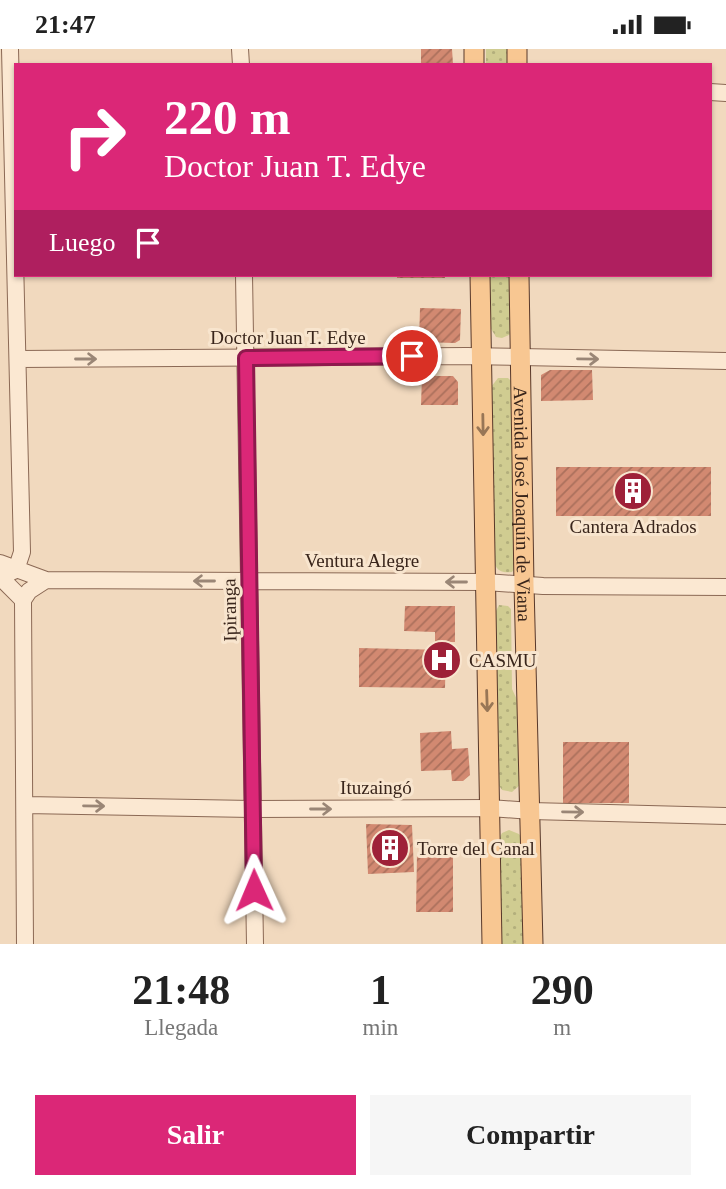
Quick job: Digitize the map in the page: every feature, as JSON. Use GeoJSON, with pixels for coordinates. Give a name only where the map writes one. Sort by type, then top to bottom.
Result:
{"type":"FeatureCollection","features":[{"type":"Feature","properties":{"kind":"main road","name":"Avenida José Joaquín de Viana"},"geometry":{"type":"LineString","coordinates":[[480,277],[492,944]]}},
{"type":"Feature","properties":{"kind":"main road","name":"Avenida José Joaquín de Viana"},"geometry":{"type":"LineString","coordinates":[[519,277],[533,944]]}},
{"type":"Feature","properties":{"kind":"street"},"geometry":{"type":"LineString","coordinates":[[10,49],[14,145]]}},
{"type":"Feature","properties":{"kind":"street"},"geometry":{"type":"LineString","coordinates":[[5,574],[22,552],[16,277]]}},
{"type":"Feature","properties":{"kind":"street","name":"Ipiranga"},"geometry":{"type":"LineString","coordinates":[[244,277],[255,944]]}},
{"type":"Feature","properties":{"kind":"street","name":"Doctor Juan T. Edye"},"geometry":{"type":"LineString","coordinates":[[18,359],[482,357],[726,361]]}},
{"type":"Feature","properties":{"kind":"street","name":"Ventura Alegre"},"geometry":{"type":"LineString","coordinates":[[0,563],[23,600]]}},
{"type":"Feature","properties":{"kind":"street","name":"Ventura Alegre"},"geometry":{"type":"LineString","coordinates":[[5,574],[46,580],[485,582],[524,585],[726,587]]}},
{"type":"Feature","properties":{"kind":"street"},"geometry":{"type":"LineString","coordinates":[[25,944],[23,600],[29,591],[46,580]]}},
{"type":"Feature","properties":{"kind":"street","name":"Ituzaingó"},"geometry":{"type":"LineString","coordinates":[[25,805],[252,809],[490,808],[726,816]]}},
{"type":"Feature","properties":{"kind":"shaded area"},"geometry":{"type":"Polygon","coordinates":[[[486,49],[509,49],[510,63],[486,63],[486,49]]]}},
{"type":"Feature","properties":{"kind":"shaded area"},"geometry":{"type":"Polygon","coordinates":[[[489,277],[512,277],[511,334],[502,338],[496,337],[490,327],[489,277]]]}},
{"type":"Feature","properties":{"kind":"shaded area"},"geometry":{"type":"Polygon","coordinates":[[[498,378],[508,378],[512,382],[515,568],[512,572],[499,570],[494,563],[491,387],[498,378]]]}},
{"type":"Feature","properties":{"kind":"shaded area"},"geometry":{"type":"Polygon","coordinates":[[[499,605],[511,609],[512,689],[520,706],[521,784],[512,792],[502,790],[498,784],[495,613],[499,605]]]}},
{"type":"Feature","properties":{"kind":"shaded area"},"geometry":{"type":"Polygon","coordinates":[[[509,830],[522,838],[524,944],[500,944],[498,841],[502,833],[509,830]]]}},
{"type":"Feature","properties":{"kind":"building"},"geometry":{"type":"Polygon","coordinates":[[[421,49],[452,49],[453,63],[421,63],[421,49]]]}},
{"type":"Feature","properties":{"kind":"building"},"geometry":{"type":"Polygon","coordinates":[[[397,277],[445,277],[445,278],[397,277]]]}},
{"type":"Feature","properties":{"kind":"building"},"geometry":{"type":"Polygon","coordinates":[[[420,308],[461,309],[460,340],[455,343],[419,342],[420,308]]]}},
{"type":"Feature","properties":{"kind":"building"},"geometry":{"type":"Polygon","coordinates":[[[550,370],[592,370],[593,400],[541,401],[541,375],[550,370]]]}},
{"type":"Feature","properties":{"kind":"building"},"geometry":{"type":"Polygon","coordinates":[[[422,376],[453,376],[458,382],[458,405],[421,405],[422,376]]]}},
{"type":"Feature","properties":{"kind":"building","name":"Cantera Adrados"},"geometry":{"type":"Polygon","coordinates":[[[556,467],[711,467],[711,516],[556,516],[556,467]]]}},
{"type":"Feature","properties":{"kind":"building"},"geometry":{"type":"Polygon","coordinates":[[[405,606],[455,606],[455,642],[435,642],[435,632],[404,631],[405,606]]]}},
{"type":"Feature","properties":{"kind":"building"},"geometry":{"type":"Polygon","coordinates":[[[359,648],[446,650],[445,688],[359,687],[359,648]]]}},
{"type":"Feature","properties":{"kind":"building"},"geometry":{"type":"Polygon","coordinates":[[[451,731],[452,749],[468,748],[470,775],[463,781],[452,781],[451,770],[421,771],[420,733],[451,731]]]}},
{"type":"Feature","properties":{"kind":"building"},"geometry":{"type":"Polygon","coordinates":[[[563,742],[629,742],[629,803],[563,803],[563,742]]]}},
{"type":"Feature","properties":{"kind":"building","name":"Torre del Canal"},"geometry":{"type":"Polygon","coordinates":[[[366,824],[412,825],[414,872],[368,874],[366,824]]]}},
{"type":"Feature","properties":{"kind":"building"},"geometry":{"type":"Polygon","coordinates":[[[417,853],[453,853],[453,912],[416,912],[417,853]]]}},
{"type":"Feature","properties":{"kind":"place","name":"Cantera Adrados"},"geometry":{"type":"Point","coordinates":[633,491]}},
{"type":"Feature","properties":{"kind":"place","name":"CASMU"},"geometry":{"type":"Point","coordinates":[442,660]}},
{"type":"Feature","properties":{"kind":"place","name":"Torre del Canal"},"geometry":{"type":"Point","coordinates":[390,848]}},
{"type":"Feature","properties":{"kind":"route"},"geometry":{"type":"LineString","coordinates":[[254,890],[246,358],[412,356]]}}]}
